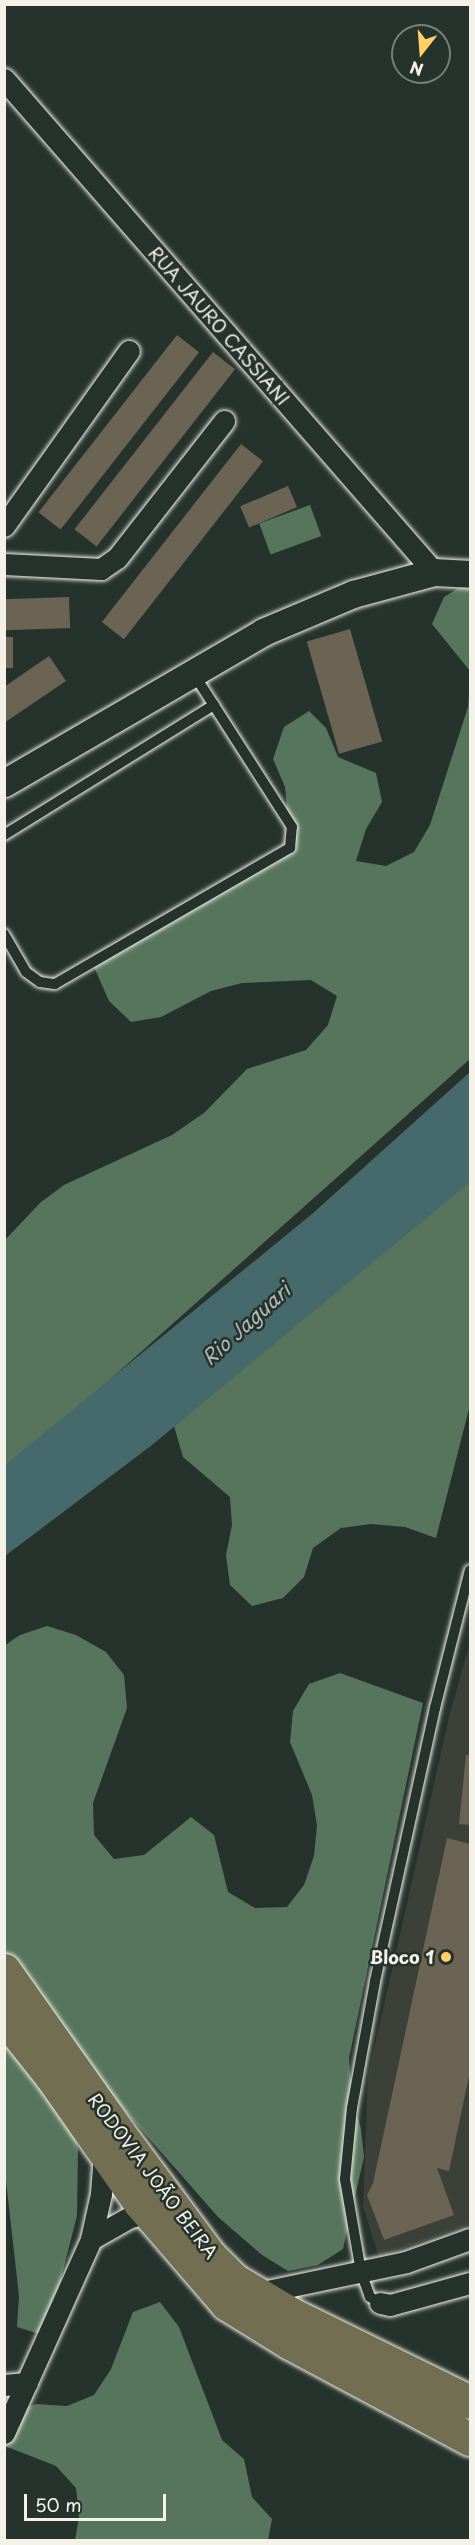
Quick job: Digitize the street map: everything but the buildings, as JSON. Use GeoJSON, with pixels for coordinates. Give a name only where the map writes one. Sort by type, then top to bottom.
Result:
{"type":"FeatureCollection","features":[{"type":"Feature","properties":{"kind":"main road","name":"RODOVIA JOÃO BEIRA"},"geometry":{"type":"LineString","coordinates":[[4,1970],[210,2256],[253,2294],[471,2402]]}},
{"type":"Feature","properties":{"kind":"main road","name":"RODOVIA JOÃO BEIRA"},"geometry":{"type":"LineString","coordinates":[[4,2017],[148,2213],[227,2304],[290,2343],[471,2439]]}},
{"type":"Feature","properties":{"kind":"street","name":"RUA JAURO CASSIANI"},"geometry":{"type":"LineString","coordinates":[[4,80],[434,572]]}},
{"type":"Feature","properties":{"kind":"street"},"geometry":{"type":"LineString","coordinates":[[4,526],[129,351]]}},
{"type":"Feature","properties":{"kind":"street"},"geometry":{"type":"LineString","coordinates":[[4,564],[101,569],[117,558],[224,421]]}},
{"type":"Feature","properties":{"kind":"street"},"geometry":{"type":"LineString","coordinates":[[4,783],[263,632],[353,594],[434,572],[471,574]]}},
{"type":"Feature","properties":{"kind":"street"},"geometry":{"type":"LineString","coordinates":[[4,2433],[91,2239],[101,2194],[104,2152]]}},
{"type":"Feature","properties":{"kind":"street"},"geometry":{"type":"LineString","coordinates":[[91,2239],[130,2217],[148,2213]]}},
{"type":"Feature","properties":{"kind":"street"},"geometry":{"type":"LineString","coordinates":[[253,2294],[406,2262],[471,2239]]}},
{"type":"Feature","properties":{"kind":"street"},"geometry":{"type":"LineString","coordinates":[[380,2303],[390,2305],[471,2283]]}},
{"type":"Feature","properties":{"kind":"street"},"geometry":{"type":"LineString","coordinates":[[4,2385],[27,2383]]}},
{"type":"Feature","properties":{"kind":"lane"},"geometry":{"type":"LineString","coordinates":[[4,934],[26,972],[40,982],[55,984],[290,848],[292,827],[193,672]]}},
{"type":"Feature","properties":{"kind":"lane"},"geometry":{"type":"LineString","coordinates":[[4,835],[214,705]]}},
{"type":"Feature","properties":{"kind":"lane"},"geometry":{"type":"LineString","coordinates":[[380,2303],[369,2297],[361,2272],[345,2179],[352,2108],[412,1810],[471,1570]]}},
{"type":"Feature","properties":{"kind":"shaded area"},"geometry":{"type":"Polygon","coordinates":[[[470,1643],[470,2224],[379,2257],[363,2207],[368,2076],[450,1713],[470,1643]]]}},
{"type":"Feature","properties":{"kind":"green space"},"geometry":{"type":"Polygon","coordinates":[[[310,505],[321,536],[271,554],[259,523],[310,505]]]}},
{"type":"Feature","properties":{"kind":"green space"},"geometry":{"type":"Polygon","coordinates":[[[470,581],[470,671],[432,624],[444,597],[470,581]]]}},
{"type":"Feature","properties":{"kind":"green space"},"geometry":{"type":"Polygon","coordinates":[[[470,682],[470,1059],[5,1473],[5,1240],[41,1202],[64,1185],[172,1135],[204,1113],[247,1069],[306,1050],[328,1025],[337,996],[311,980],[242,983],[211,991],[161,1017],[131,1022],[109,1001],[94,967],[290,844],[285,787],[273,759],[284,727],[309,711],[326,728],[338,757],[376,773],[382,802],[366,829],[356,861],[386,866],[414,852],[430,825],[468,707],[470,682]]]}},
{"type":"Feature","properties":{"kind":"green space"},"geometry":{"type":"Polygon","coordinates":[[[470,1161],[470,1405],[436,1538],[405,1527],[371,1524],[341,1528],[313,1548],[304,1577],[283,1598],[252,1606],[230,1585],[226,1555],[232,1525],[230,1497],[183,1457],[174,1426],[470,1161]]]}},
{"type":"Feature","properties":{"kind":"green space"},"geometry":{"type":"Polygon","coordinates":[[[47,1626],[76,1635],[106,1652],[124,1675],[127,1708],[93,1803],[94,1835],[114,1859],[144,1855],[191,1817],[214,1835],[228,1892],[255,1908],[287,1907],[304,1885],[314,1856],[317,1825],[312,1795],[290,1742],[293,1711],[309,1684],[340,1673],[423,1703],[349,2058],[352,2098],[361,2129],[364,2157],[343,2249],[318,2265],[288,2271],[262,2255],[218,2217],[5,1974],[4,1646],[20,1635],[47,1626]]]}},
{"type":"Feature","properties":{"kind":"green space"},"geometry":{"type":"Polygon","coordinates":[[[4,2027],[68,2118],[78,2149],[77,2216],[46,2336],[17,2327],[19,2296],[4,2163],[4,2027]]]}},
{"type":"Feature","properties":{"kind":"green space"},"geometry":{"type":"Polygon","coordinates":[[[160,2302],[179,2327],[222,2440],[244,2459],[252,2497],[272,2519],[268,2540],[75,2540],[79,2517],[76,2488],[56,2466],[5,2446],[9,2415],[36,2404],[67,2406],[94,2395],[111,2369],[133,2312],[160,2302]]]}},
{"type":"Feature","properties":{"kind":"water","name":"Rio Jaguari"},"geometry":{"type":"Polygon","coordinates":[[[470,1072],[470,1182],[152,1445],[5,1556],[5,1465],[312,1214],[470,1072]]]}},
{"type":"Feature","properties":{"kind":"place","name":"Bloco 1"},"geometry":{"type":"Point","coordinates":[446,1957]}}]}
